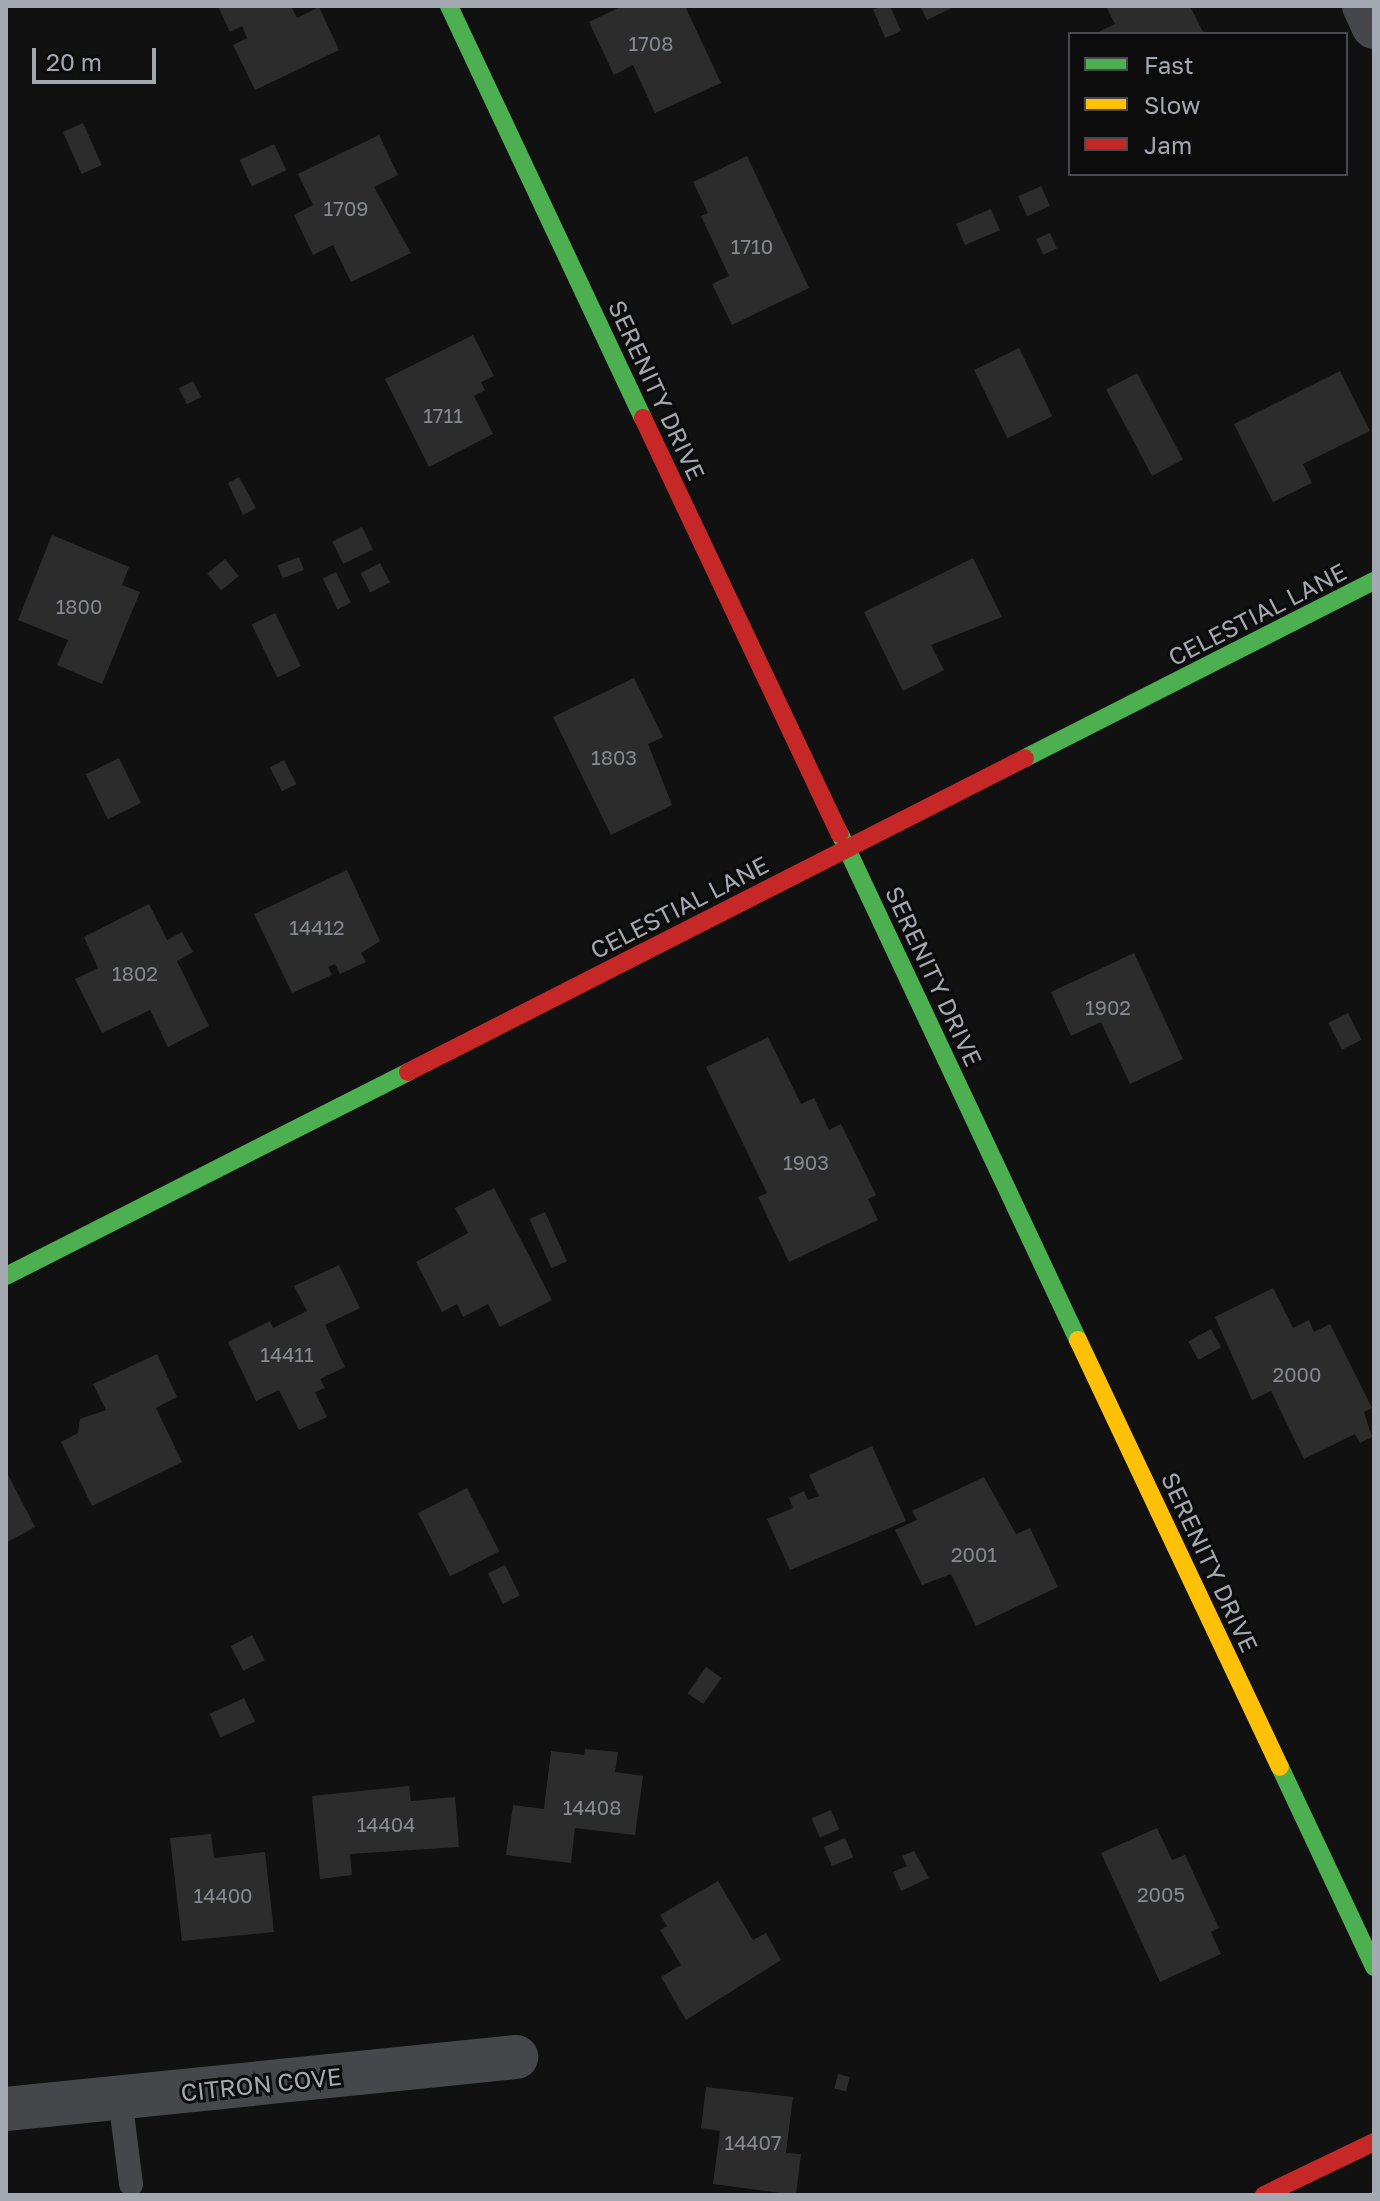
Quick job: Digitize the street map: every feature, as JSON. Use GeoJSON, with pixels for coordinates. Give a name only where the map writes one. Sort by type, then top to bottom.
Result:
{"type":"FeatureCollection","features":[{"type":"Feature","properties":{"kind":"street","name":"SERENITY DRIVE"},"geometry":{"type":"LineString","coordinates":[[449,6],[1374,1967]]}},
{"type":"Feature","properties":{"kind":"street"},"geometry":{"type":"LineString","coordinates":[[1364,6],[1374,27]]}},
{"type":"Feature","properties":{"kind":"street","name":"CELESTIAL LANE"},"geometry":{"type":"LineString","coordinates":[[6,1276],[1374,581]]}},
{"type":"Feature","properties":{"kind":"street","name":"CITRON COVE"},"geometry":{"type":"LineString","coordinates":[[6,2109],[516,2057]]}},
{"type":"Feature","properties":{"kind":"street"},"geometry":{"type":"LineString","coordinates":[[1264,2195],[1374,2142]]}},
{"type":"Feature","properties":{"kind":"lane"},"geometry":{"type":"LineString","coordinates":[[120,2098],[133,2191]]}},
{"type":"Feature","properties":{"kind":"building"},"geometry":{"type":"Polygon","coordinates":[[[218,6],[291,6],[297,18],[319,7],[339,50],[255,90],[233,45],[247,38],[242,26],[230,32],[218,6]]]}},
{"type":"Feature","properties":{"kind":"building"},"geometry":{"type":"Polygon","coordinates":[[[622,6],[685,6],[721,83],[655,113],[633,65],[614,75],[589,22],[622,6]]]}},
{"type":"Feature","properties":{"kind":"building"},"geometry":{"type":"Polygon","coordinates":[[[890,6],[901,31],[885,38],[873,9],[890,6]]]}},
{"type":"Feature","properties":{"kind":"building"},"geometry":{"type":"Polygon","coordinates":[[[920,6],[956,6],[927,20],[920,6]]]}},
{"type":"Feature","properties":{"kind":"building"},"geometry":{"type":"Polygon","coordinates":[[[1106,6],[1190,6],[1203,32],[1098,32],[1115,24],[1106,6]]]}},
{"type":"Feature","properties":{"kind":"building"},"geometry":{"type":"Polygon","coordinates":[[[83,123],[102,165],[82,174],[63,132],[83,123]]]}},
{"type":"Feature","properties":{"kind":"building"},"geometry":{"type":"Polygon","coordinates":[[[379,135],[398,175],[374,187],[411,253],[351,282],[333,245],[313,255],[294,215],[313,205],[298,174],[379,135]]]}},
{"type":"Feature","properties":{"kind":"building"},"geometry":{"type":"Polygon","coordinates":[[[274,144],[286,170],[252,186],[240,160],[274,144]]]}},
{"type":"Feature","properties":{"kind":"building"},"geometry":{"type":"Polygon","coordinates":[[[747,156],[809,288],[732,325],[712,284],[729,276],[701,216],[708,213],[693,182],[747,156]]]}},
{"type":"Feature","properties":{"kind":"building"},"geometry":{"type":"Polygon","coordinates":[[[1041,186],[1050,206],[1027,216],[1018,196],[1041,186]]]}},
{"type":"Feature","properties":{"kind":"building"},"geometry":{"type":"Polygon","coordinates":[[[991,209],[1000,230],[965,245],[956,224],[991,209]]]}},
{"type":"Feature","properties":{"kind":"building"},"geometry":{"type":"Polygon","coordinates":[[[1050,233],[1057,249],[1043,255],[1036,239],[1050,233]]]}},
{"type":"Feature","properties":{"kind":"building"},"geometry":{"type":"Polygon","coordinates":[[[473,335],[494,376],[481,382],[485,390],[474,396],[493,434],[429,467],[385,379],[473,335]]]}},
{"type":"Feature","properties":{"kind":"building"},"geometry":{"type":"Polygon","coordinates":[[[1019,348],[1052,416],[1007,438],[974,370],[1019,348]]]}},
{"type":"Feature","properties":{"kind":"building"},"geometry":{"type":"Polygon","coordinates":[[[1340,371],[1370,431],[1303,464],[1312,483],[1273,502],[1234,424],[1340,371]]]}},
{"type":"Feature","properties":{"kind":"building"},"geometry":{"type":"Polygon","coordinates":[[[1137,373],[1183,460],[1152,476],[1106,389],[1137,373]]]}},
{"type":"Feature","properties":{"kind":"building"},"geometry":{"type":"Polygon","coordinates":[[[193,381],[201,397],[187,404],[179,388],[193,381]]]}},
{"type":"Feature","properties":{"kind":"building"},"geometry":{"type":"Polygon","coordinates":[[[239,477],[256,508],[243,515],[228,483],[239,477]]]}},
{"type":"Feature","properties":{"kind":"building"},"geometry":{"type":"Polygon","coordinates":[[[362,527],[373,549],[343,564],[332,541],[362,527]]]}},
{"type":"Feature","properties":{"kind":"building"},"geometry":{"type":"Polygon","coordinates":[[[52,535],[129,567],[122,585],[140,592],[102,684],[57,665],[68,640],[18,620],[52,535]]]}},
{"type":"Feature","properties":{"kind":"building"},"geometry":{"type":"Polygon","coordinates":[[[299,557],[304,570],[283,578],[278,565],[299,557]]]}},
{"type":"Feature","properties":{"kind":"building"},"geometry":{"type":"Polygon","coordinates":[[[973,558],[1002,617],[931,645],[944,670],[903,691],[864,612],[973,558]]]}},
{"type":"Feature","properties":{"kind":"building"},"geometry":{"type":"Polygon","coordinates":[[[225,559],[239,576],[221,591],[207,573],[225,559]]]}},
{"type":"Feature","properties":{"kind":"building"},"geometry":{"type":"Polygon","coordinates":[[[380,563],[390,583],[370,593],[360,573],[380,563]]]}},
{"type":"Feature","properties":{"kind":"building"},"geometry":{"type":"Polygon","coordinates":[[[336,572],[351,603],[337,609],[323,579],[336,572]]]}},
{"type":"Feature","properties":{"kind":"building"},"geometry":{"type":"Polygon","coordinates":[[[275,613],[301,666],[277,677],[252,624],[275,613]]]}},
{"type":"Feature","properties":{"kind":"building"},"geometry":{"type":"Polygon","coordinates":[[[634,678],[663,737],[648,744],[672,805],[611,835],[553,717],[634,678]]]}},
{"type":"Feature","properties":{"kind":"building"},"geometry":{"type":"Polygon","coordinates":[[[119,758],[141,803],[108,819],[86,774],[119,758]]]}},
{"type":"Feature","properties":{"kind":"building"},"geometry":{"type":"Polygon","coordinates":[[[284,760],[296,784],[282,791],[270,767],[284,760]]]}},
{"type":"Feature","properties":{"kind":"building"},"geometry":{"type":"Polygon","coordinates":[[[347,870],[380,941],[361,953],[366,962],[340,974],[335,964],[328,967],[332,975],[292,993],[254,914],[347,870]]]}},
{"type":"Feature","properties":{"kind":"building"},"geometry":{"type":"Polygon","coordinates":[[[149,904],[167,940],[182,932],[193,952],[177,961],[209,1026],[168,1047],[150,1010],[102,1033],[75,979],[98,968],[84,937],[149,904]]]}},
{"type":"Feature","properties":{"kind":"building"},"geometry":{"type":"Polygon","coordinates":[[[1134,953],[1183,1059],[1130,1084],[1101,1022],[1071,1036],[1051,992],[1134,953]]]}},
{"type":"Feature","properties":{"kind":"building"},"geometry":{"type":"Polygon","coordinates":[[[1348,1013],[1362,1040],[1342,1050],[1328,1023],[1348,1013]]]}},
{"type":"Feature","properties":{"kind":"building"},"geometry":{"type":"Polygon","coordinates":[[[768,1037],[801,1104],[814,1098],[829,1130],[841,1124],[876,1195],[868,1199],[878,1220],[789,1262],[758,1197],[767,1193],[706,1067],[768,1037]]]}},
{"type":"Feature","properties":{"kind":"building"},"geometry":{"type":"Polygon","coordinates":[[[494,1188],[552,1300],[500,1327],[488,1304],[463,1317],[457,1304],[442,1312],[416,1262],[468,1233],[455,1208],[494,1188]]]}},
{"type":"Feature","properties":{"kind":"building"},"geometry":{"type":"Polygon","coordinates":[[[545,1212],[567,1261],[551,1268],[529,1219],[545,1212]]]}},
{"type":"Feature","properties":{"kind":"building"},"geometry":{"type":"Polygon","coordinates":[[[339,1265],[360,1308],[325,1325],[345,1367],[320,1379],[325,1388],[315,1392],[327,1417],[299,1430],[279,1390],[256,1401],[228,1342],[270,1321],[273,1328],[307,1311],[294,1286],[339,1265]]]}},
{"type":"Feature","properties":{"kind":"building"},"geometry":{"type":"Polygon","coordinates":[[[1273,1288],[1293,1328],[1309,1320],[1314,1332],[1330,1324],[1372,1408],[1364,1412],[1372,1437],[1360,1443],[1355,1434],[1304,1459],[1271,1391],[1252,1400],[1215,1317],[1273,1288]]]}},
{"type":"Feature","properties":{"kind":"building"},"geometry":{"type":"Polygon","coordinates":[[[1211,1329],[1221,1347],[1198,1360],[1188,1342],[1211,1329]]]}},
{"type":"Feature","properties":{"kind":"building"},"geometry":{"type":"Polygon","coordinates":[[[157,1354],[177,1397],[156,1408],[182,1462],[92,1506],[61,1442],[78,1433],[80,1419],[106,1410],[93,1384],[157,1354]]]}},
{"type":"Feature","properties":{"kind":"building"},"geometry":{"type":"Polygon","coordinates":[[[872,1446],[906,1521],[790,1570],[767,1519],[793,1508],[789,1498],[804,1491],[808,1500],[819,1496],[809,1475],[872,1446]]]}},
{"type":"Feature","properties":{"kind":"building"},"geometry":{"type":"Polygon","coordinates":[[[6,1471],[35,1527],[6,1543],[6,1471]]]}},
{"type":"Feature","properties":{"kind":"building"},"geometry":{"type":"Polygon","coordinates":[[[984,1477],[1016,1534],[1030,1528],[1058,1587],[976,1626],[951,1574],[922,1585],[895,1530],[917,1520],[912,1511],[984,1477]]]}},
{"type":"Feature","properties":{"kind":"building"},"geometry":{"type":"Polygon","coordinates":[[[467,1488],[499,1551],[450,1576],[418,1513],[467,1488]]]}},
{"type":"Feature","properties":{"kind":"building"},"geometry":{"type":"Polygon","coordinates":[[[505,1565],[520,1596],[503,1604],[488,1573],[505,1565]]]}},
{"type":"Feature","properties":{"kind":"building"},"geometry":{"type":"Polygon","coordinates":[[[252,1635],[265,1660],[243,1671],[231,1646],[252,1635]]]}},
{"type":"Feature","properties":{"kind":"building"},"geometry":{"type":"Polygon","coordinates":[[[706,1667],[722,1678],[703,1704],[688,1693],[706,1667]]]}},
{"type":"Feature","properties":{"kind":"building"},"geometry":{"type":"Polygon","coordinates":[[[244,1698],[255,1722],[221,1738],[210,1714],[244,1698]]]}},
{"type":"Feature","properties":{"kind":"building"},"geometry":{"type":"Polygon","coordinates":[[[585,1749],[618,1752],[615,1772],[643,1776],[635,1835],[575,1828],[571,1863],[506,1855],[513,1805],[544,1809],[551,1751],[584,1755],[585,1749]]]}},
{"type":"Feature","properties":{"kind":"building"},"geometry":{"type":"Polygon","coordinates":[[[409,1786],[411,1801],[455,1797],[459,1847],[350,1854],[352,1875],[320,1879],[312,1796],[409,1786]]]}},
{"type":"Feature","properties":{"kind":"building"},"geometry":{"type":"Polygon","coordinates":[[[831,1810],[839,1829],[820,1838],[812,1818],[831,1810]]]}},
{"type":"Feature","properties":{"kind":"building"},"geometry":{"type":"Polygon","coordinates":[[[1157,1828],[1172,1860],[1185,1855],[1219,1928],[1211,1932],[1221,1954],[1160,1982],[1101,1853],[1157,1828]]]}},
{"type":"Feature","properties":{"kind":"building"},"geometry":{"type":"Polygon","coordinates":[[[211,1834],[214,1858],[265,1852],[274,1932],[182,1941],[170,1838],[211,1834]]]}},
{"type":"Feature","properties":{"kind":"building"},"geometry":{"type":"Polygon","coordinates":[[[845,1838],[853,1857],[832,1866],[824,1847],[845,1838]]]}},
{"type":"Feature","properties":{"kind":"building"},"geometry":{"type":"Polygon","coordinates":[[[914,1851],[929,1878],[901,1891],[893,1872],[907,1866],[902,1856],[914,1851]]]}},
{"type":"Feature","properties":{"kind":"building"},"geometry":{"type":"Polygon","coordinates":[[[718,1881],[753,1940],[766,1933],[781,1960],[686,2020],[661,1977],[681,1965],[660,1930],[667,1926],[660,1915],[718,1881]]]}},
{"type":"Feature","properties":{"kind":"building"},"geometry":{"type":"Polygon","coordinates":[[[838,2074],[850,2077],[846,2091],[834,2089],[838,2074]]]}},
{"type":"Feature","properties":{"kind":"building"},"geometry":{"type":"Polygon","coordinates":[[[706,2087],[793,2097],[786,2153],[801,2154],[796,2195],[713,2184],[720,2131],[701,2128],[706,2087]]]}},
{"type":"Feature","properties":{"kind":"traffic: fast"},"geometry":{"type":"LineString","coordinates":[[449,6],[643,418]]}},
{"type":"Feature","properties":{"kind":"traffic: fast"},"geometry":{"type":"LineString","coordinates":[[1025,758],[1374,581]]}},
{"type":"Feature","properties":{"kind":"traffic: fast"},"geometry":{"type":"LineString","coordinates":[[840,834],[1078,1340]]}},
{"type":"Feature","properties":{"kind":"traffic: fast"},"geometry":{"type":"LineString","coordinates":[[6,1276],[408,1072]]}},
{"type":"Feature","properties":{"kind":"traffic: fast"},"geometry":{"type":"LineString","coordinates":[[1280,1767],[1374,1967]]}},
{"type":"Feature","properties":{"kind":"traffic: slow"},"geometry":{"type":"LineString","coordinates":[[1078,1340],[1280,1767]]}},
{"type":"Feature","properties":{"kind":"traffic: jam"},"geometry":{"type":"LineString","coordinates":[[643,418],[840,834]]}},
{"type":"Feature","properties":{"kind":"traffic: jam"},"geometry":{"type":"LineString","coordinates":[[408,1072],[1025,758]]}},
{"type":"Feature","properties":{"kind":"traffic: jam"},"geometry":{"type":"LineString","coordinates":[[1264,2195],[1374,2142]]}}]}
